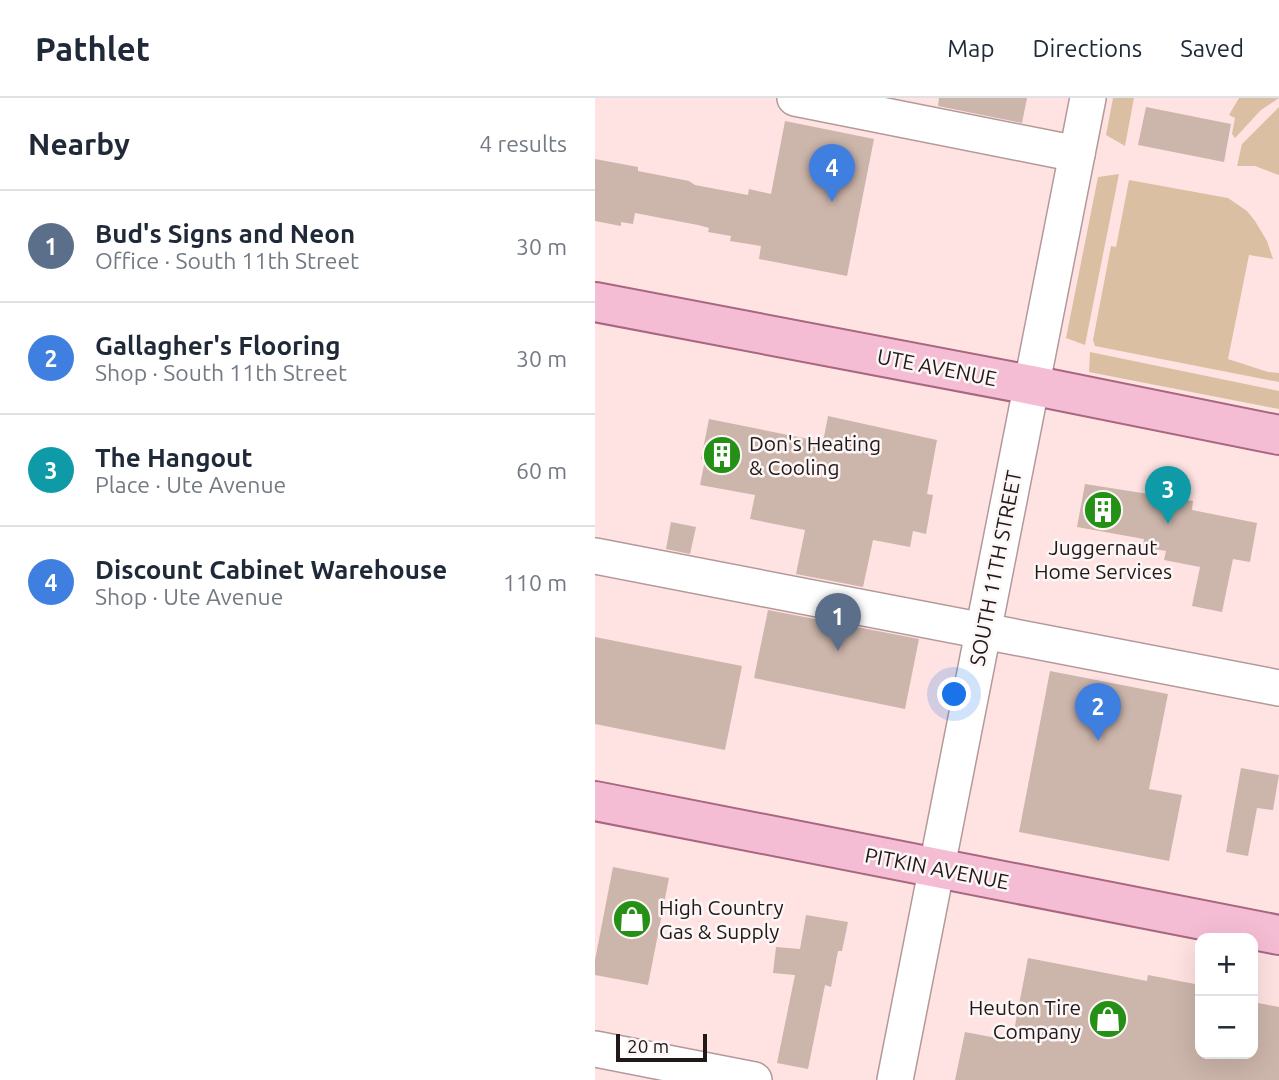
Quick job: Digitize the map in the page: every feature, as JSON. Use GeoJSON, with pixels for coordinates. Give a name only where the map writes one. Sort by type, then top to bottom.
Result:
{"type":"FeatureCollection","features":[{"type":"Feature","properties":{"kind":"main road","name":"UTE AVENUE"},"geometry":{"type":"LineString","coordinates":[[595,302],[1279,435]]}},
{"type":"Feature","properties":{"kind":"main road","name":"PITKIN AVENUE"},"geometry":{"type":"LineString","coordinates":[[595,801],[1279,935]]}},
{"type":"Feature","properties":{"kind":"street"},"geometry":{"type":"LineString","coordinates":[[795,98],[1077,154]]}},
{"type":"Feature","properties":{"kind":"street","name":"SOUTH 11TH STREET"},"geometry":{"type":"LineString","coordinates":[[895,1080],[1088,98]]}},
{"type":"Feature","properties":{"kind":"street"},"geometry":{"type":"LineString","coordinates":[[595,556],[1279,688]]}},
{"type":"Feature","properties":{"kind":"street"},"geometry":{"type":"LineString","coordinates":[[595,1049],[754,1080]]}},
{"type":"Feature","properties":{"kind":"shaded area"},"geometry":{"type":"Polygon","coordinates":[[[1113,98],[1134,98],[1125,146],[1106,135],[1113,98]]]}},
{"type":"Feature","properties":{"kind":"shaded area"},"geometry":{"type":"Polygon","coordinates":[[[1239,98],[1279,98],[1261,110],[1235,138],[1232,134],[1235,118],[1229,115],[1239,98]]]}},
{"type":"Feature","properties":{"kind":"shaded area"},"geometry":{"type":"Polygon","coordinates":[[[1279,107],[1279,175],[1255,166],[1237,166],[1242,144],[1279,107]]]}},
{"type":"Feature","properties":{"kind":"shaded area"},"geometry":{"type":"Polygon","coordinates":[[[1119,174],[1085,345],[1066,338],[1098,177],[1119,174]]]}},
{"type":"Feature","properties":{"kind":"shaded area"},"geometry":{"type":"Polygon","coordinates":[[[1129,180],[1228,198],[1247,211],[1255,221],[1267,241],[1273,259],[1249,255],[1228,359],[1279,373],[1279,382],[1095,346],[1093,340],[1111,246],[1116,247],[1129,180]]]}},
{"type":"Feature","properties":{"kind":"shaded area"},"geometry":{"type":"Polygon","coordinates":[[[1090,352],[1279,391],[1279,409],[1089,372],[1090,352]]]}},
{"type":"Feature","properties":{"kind":"building"},"geometry":{"type":"Polygon","coordinates":[[[939,98],[1027,98],[1022,123],[938,106],[939,98]]]}},
{"type":"Feature","properties":{"kind":"building"},"geometry":{"type":"Polygon","coordinates":[[[1146,107],[1231,124],[1224,162],[1138,145],[1146,107]]]}},
{"type":"Feature","properties":{"kind":"building"},"geometry":{"type":"Polygon","coordinates":[[[785,121],[874,139],[847,276],[759,259],[761,246],[730,241],[731,236],[708,232],[709,228],[698,225],[635,213],[633,224],[621,222],[621,226],[595,221],[595,159],[638,167],[638,171],[689,181],[695,185],[748,195],[749,189],[771,194],[785,121]]]}},
{"type":"Feature","properties":{"kind":"building"},"geometry":{"type":"Polygon","coordinates":[[[828,416],[937,440],[927,494],[933,495],[926,534],[913,531],[910,547],[873,540],[863,587],[796,574],[805,530],[750,519],[755,495],[700,485],[705,460],[701,459],[709,419],[823,442],[828,416]]]}},
{"type":"Feature","properties":{"kind":"building"},"geometry":{"type":"Polygon","coordinates":[[[1085,484],[1193,501],[1192,510],[1257,523],[1250,562],[1233,559],[1222,612],[1192,606],[1200,567],[1164,560],[1166,551],[1143,547],[1144,539],[1077,527],[1085,484]]]}},
{"type":"Feature","properties":{"kind":"building"},"geometry":{"type":"Polygon","coordinates":[[[671,522],[696,527],[690,554],[666,549],[671,522]]]}},
{"type":"Feature","properties":{"kind":"building"},"geometry":{"type":"Polygon","coordinates":[[[768,610],[919,639],[905,709],[754,678],[768,610]]]}},
{"type":"Feature","properties":{"kind":"building"},"geometry":{"type":"Polygon","coordinates":[[[595,637],[742,666],[725,750],[595,724],[595,637]]]}},
{"type":"Feature","properties":{"kind":"building"},"geometry":{"type":"Polygon","coordinates":[[[1050,671],[1168,694],[1149,789],[1182,795],[1169,861],[1019,832],[1050,671]]]}},
{"type":"Feature","properties":{"kind":"building"},"geometry":{"type":"Polygon","coordinates":[[[1241,768],[1279,775],[1273,810],[1257,808],[1248,856],[1226,852],[1241,768]]]}},
{"type":"Feature","properties":{"kind":"building","name":"High Country Gas & Supply"},"geometry":{"type":"Polygon","coordinates":[[[613,867],[669,878],[648,985],[595,975],[595,960],[613,867]]]}},
{"type":"Feature","properties":{"kind":"building"},"geometry":{"type":"Polygon","coordinates":[[[806,915],[848,922],[842,951],[838,951],[831,987],[825,985],[808,1069],[777,1063],[795,975],[773,973],[776,947],[800,949],[806,915]]]}},
{"type":"Feature","properties":{"kind":"building","name":"Heuton Tire Company"},"geometry":{"type":"Polygon","coordinates":[[[1028,958],[1147,981],[1148,975],[1195,984],[1195,1059],[1258,1059],[1258,1003],[1279,1007],[1279,1080],[955,1080],[965,1032],[1012,1041],[1028,958]]]}},
{"type":"Feature","properties":{"kind":"place","name":"Discount Cabinet Warehouse"},"geometry":{"type":"Point","coordinates":[832,202]}},
{"type":"Feature","properties":{"kind":"place","name":"Don's Heating & Cooling"},"geometry":{"type":"Point","coordinates":[722,455]}},
{"type":"Feature","properties":{"kind":"place","name":"Juggernaut Home Services"},"geometry":{"type":"Point","coordinates":[1103,510]}},
{"type":"Feature","properties":{"kind":"place","name":"The Hangout"},"geometry":{"type":"Point","coordinates":[1168,524]}},
{"type":"Feature","properties":{"kind":"place","name":"Bud's Signs and Neon"},"geometry":{"type":"Point","coordinates":[838,651]}},
{"type":"Feature","properties":{"kind":"place","name":"Gallagher's Flooring"},"geometry":{"type":"Point","coordinates":[1098,741]}},
{"type":"Feature","properties":{"kind":"place","name":"High Country Gas & Supply"},"geometry":{"type":"Point","coordinates":[632,919]}},
{"type":"Feature","properties":{"kind":"place","name":"Heuton Tire Company"},"geometry":{"type":"Point","coordinates":[1108,1019]}}]}
